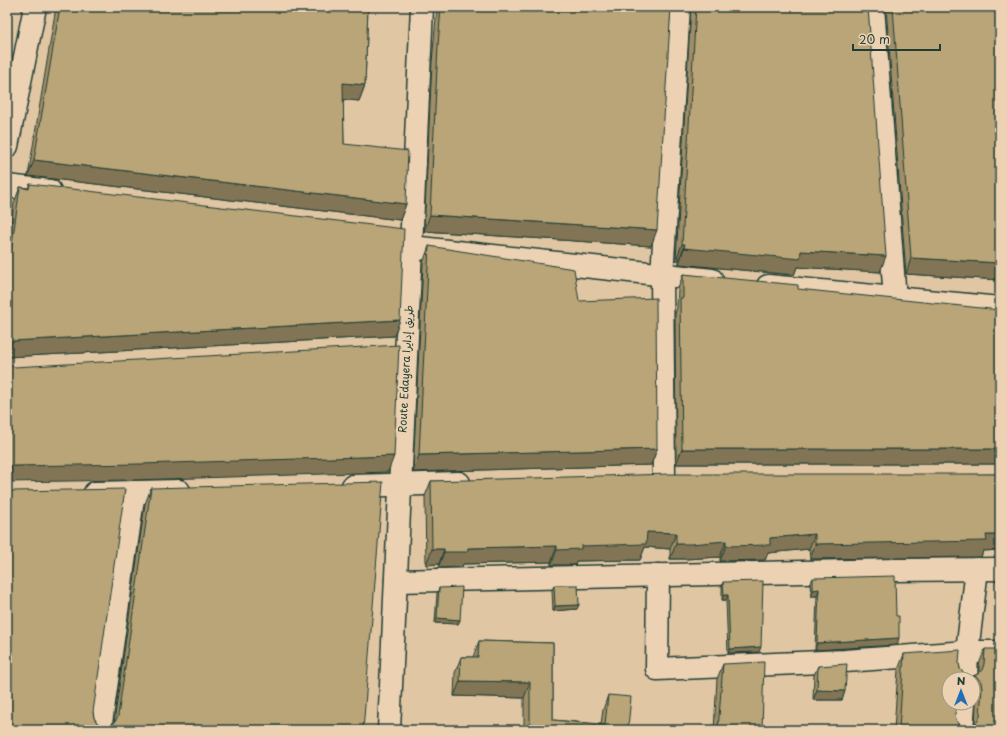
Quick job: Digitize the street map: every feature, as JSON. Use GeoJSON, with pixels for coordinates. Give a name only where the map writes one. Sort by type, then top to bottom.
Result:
{"type":"FeatureCollection","features":[{"type":"Feature","properties":{"kind":"street"},"geometry":{"type":"LineString","coordinates":[[7,146],[35,7]]}},
{"type":"Feature","properties":{"kind":"street","name":"Route Edayera طريق إدايرا"},"geometry":{"type":"LineString","coordinates":[[389,730],[400,485],[398,348],[422,7]]}},
{"type":"Feature","properties":{"kind":"street"},"geometry":{"type":"LineString","coordinates":[[641,478],[672,477],[662,276],[679,7]]}},
{"type":"Feature","properties":{"kind":"street"},"geometry":{"type":"LineString","coordinates":[[873,7],[895,299]]}},
{"type":"Feature","properties":{"kind":"street"},"geometry":{"type":"LineString","coordinates":[[7,186],[70,194]]}},
{"type":"Feature","properties":{"kind":"street"},"geometry":{"type":"LineString","coordinates":[[406,238],[662,276],[1000,308]]}},
{"type":"Feature","properties":{"kind":"street"},"geometry":{"type":"LineString","coordinates":[[330,487],[478,483]]}},
{"type":"Feature","properties":{"kind":"street"},"geometry":{"type":"LineString","coordinates":[[78,493],[197,490]]}},
{"type":"Feature","properties":{"kind":"street"},"geometry":{"type":"LineString","coordinates":[[100,730],[134,492]]}},
{"type":"Feature","properties":{"kind":"street"},"geometry":{"type":"LineString","coordinates":[[966,671],[967,652],[977,569]]}},
{"type":"Feature","properties":{"kind":"street"},"geometry":{"type":"LineString","coordinates":[[396,581],[1000,569]]}},
{"type":"Feature","properties":{"kind":"street"},"geometry":{"type":"LineString","coordinates":[[658,575],[657,669],[845,661],[967,652],[1000,652]]}},
{"type":"Feature","properties":{"kind":"street"},"geometry":{"type":"LineString","coordinates":[[962,730],[963,711]]}},
{"type":"Feature","properties":{"kind":"building"},"geometry":{"type":"Polygon","coordinates":[[[60,7],[368,7],[365,85],[343,83],[344,144],[408,151],[406,204],[34,160],[60,7]]]}},
{"type":"Feature","properties":{"kind":"building"},"geometry":{"type":"Polygon","coordinates":[[[441,7],[671,7],[657,230],[430,215],[441,7]]]}},
{"type":"Feature","properties":{"kind":"building"},"geometry":{"type":"Polygon","coordinates":[[[696,7],[868,7],[886,256],[801,251],[800,259],[684,248],[685,244],[682,244],[696,7]]]}},
{"type":"Feature","properties":{"kind":"building"},"geometry":{"type":"Polygon","coordinates":[[[893,7],[1000,7],[1000,263],[911,258],[893,7]]]}},
{"type":"Feature","properties":{"kind":"building"},"geometry":{"type":"Polygon","coordinates":[[[30,184],[404,229],[400,320],[12,341],[7,343],[7,279],[20,187],[29,189],[30,184]]]}},
{"type":"Feature","properties":{"kind":"building"},"geometry":{"type":"Polygon","coordinates":[[[429,246],[574,269],[579,301],[656,298],[657,449],[419,455],[429,246]]]}},
{"type":"Feature","properties":{"kind":"building"},"geometry":{"type":"Polygon","coordinates":[[[683,274],[798,285],[798,289],[1000,310],[1000,449],[682,449],[680,298],[683,298],[683,274]]]}},
{"type":"Feature","properties":{"kind":"building"},"geometry":{"type":"Polygon","coordinates":[[[399,345],[394,456],[7,467],[7,365],[14,367],[399,345]]]}},
{"type":"Feature","properties":{"kind":"building"},"geometry":{"type":"Polygon","coordinates":[[[670,474],[1000,474],[1000,535],[986,535],[987,541],[815,544],[815,534],[770,538],[770,545],[726,546],[726,541],[676,544],[676,533],[647,532],[646,544],[581,546],[581,549],[557,550],[557,546],[468,548],[467,552],[444,552],[444,549],[432,549],[431,481],[670,474]]]}},
{"type":"Feature","properties":{"kind":"building"},"geometry":{"type":"Polygon","coordinates":[[[383,482],[363,730],[7,730],[7,489],[13,491],[125,489],[93,712],[94,718],[98,724],[110,726],[115,722],[118,716],[151,488],[383,482]]]}},
{"type":"Feature","properties":{"kind":"building"},"geometry":{"type":"Polygon","coordinates":[[[895,576],[896,616],[899,616],[899,638],[817,643],[819,589],[813,590],[813,578],[895,576]]]}},
{"type":"Feature","properties":{"kind":"building"},"geometry":{"type":"Polygon","coordinates":[[[763,581],[761,647],[730,649],[728,595],[724,595],[723,582],[763,581]]]}},
{"type":"Feature","properties":{"kind":"building"},"geometry":{"type":"Polygon","coordinates":[[[554,585],[578,585],[579,605],[555,606],[554,585]]]}},
{"type":"Feature","properties":{"kind":"building"},"geometry":{"type":"Polygon","coordinates":[[[462,587],[460,620],[437,618],[439,588],[462,587]]]}},
{"type":"Feature","properties":{"kind":"building"},"geometry":{"type":"Polygon","coordinates":[[[479,641],[553,643],[553,720],[605,725],[608,695],[631,697],[628,727],[639,728],[639,730],[530,730],[530,682],[460,681],[461,657],[478,657],[479,641]]]}},
{"type":"Feature","properties":{"kind":"building"},"geometry":{"type":"Polygon","coordinates":[[[985,649],[1000,649],[1000,730],[899,730],[904,654],[960,650],[959,663],[962,671],[941,671],[941,711],[955,711],[956,720],[960,725],[967,727],[973,726],[978,721],[980,716],[982,688],[981,671],[984,664],[985,649]]]}},
{"type":"Feature","properties":{"kind":"building"},"geometry":{"type":"Polygon","coordinates":[[[764,662],[762,730],[718,730],[723,664],[764,662]]]}},
{"type":"Feature","properties":{"kind":"building"},"geometry":{"type":"Polygon","coordinates":[[[847,664],[845,691],[817,690],[818,666],[847,664]]]}}]}
